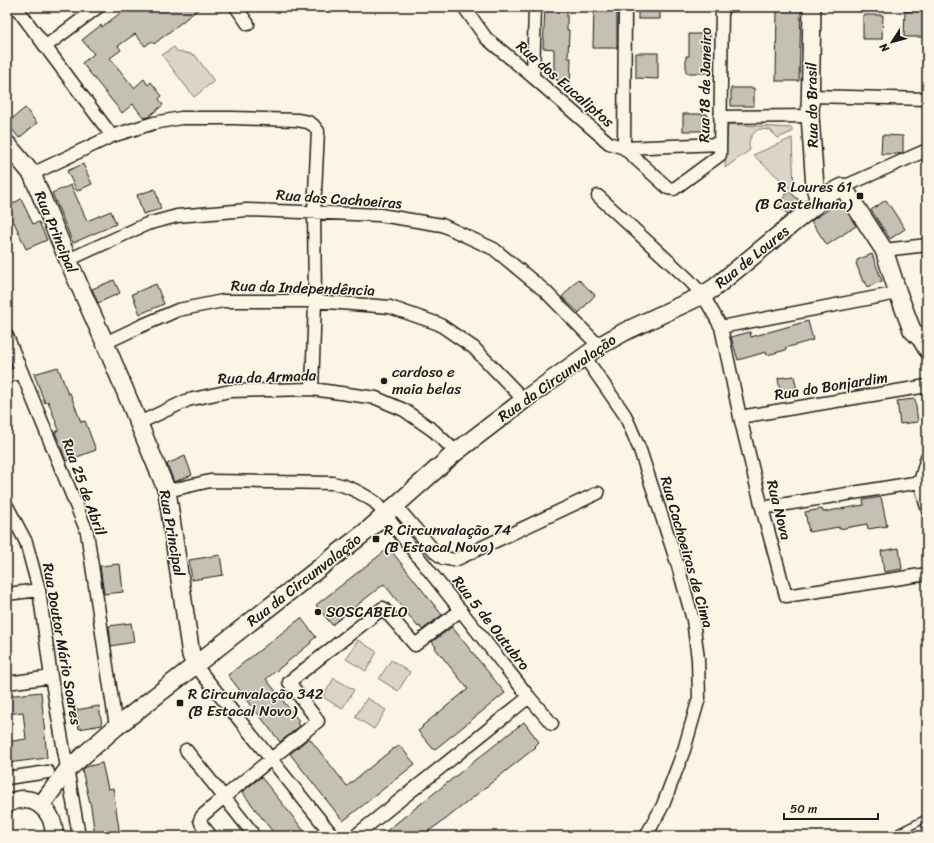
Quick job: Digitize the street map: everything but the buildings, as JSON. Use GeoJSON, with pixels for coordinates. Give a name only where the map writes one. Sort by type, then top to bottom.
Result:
{"type":"FeatureCollection","features":[{"type":"Feature","properties":{"kind":"street"},"geometry":{"type":"LineString","coordinates":[[16,7],[112,136]]}},
{"type":"Feature","properties":{"kind":"street"},"geometry":{"type":"LineString","coordinates":[[46,46],[98,7]]}},
{"type":"Feature","properties":{"kind":"street"},"geometry":{"type":"LineString","coordinates":[[236,7],[248,24]]}},
{"type":"Feature","properties":{"kind":"street","name":"Rua dos Eucaliptos"},"geometry":{"type":"LineString","coordinates":[[464,7],[486,38],[609,143],[624,148],[668,188],[674,189]]}},
{"type":"Feature","properties":{"kind":"street"},"geometry":{"type":"LineString","coordinates":[[533,77],[535,7]]}},
{"type":"Feature","properties":{"kind":"street"},"geometry":{"type":"LineString","coordinates":[[625,7],[624,148],[720,144]]}},
{"type":"Feature","properties":{"kind":"street","name":"Rua 18 de Janeiro"},"geometry":{"type":"LineString","coordinates":[[674,189],[720,154],[722,7]]}},
{"type":"Feature","properties":{"kind":"street","name":"Rua do Brasil"},"geometry":{"type":"LineString","coordinates":[[812,7],[810,116],[815,187],[819,202]]}},
{"type":"Feature","properties":{"kind":"street"},"geometry":{"type":"LineString","coordinates":[[811,96],[927,99]]}},
{"type":"Feature","properties":{"kind":"street"},"geometry":{"type":"LineString","coordinates":[[720,117],[810,116]]}},
{"type":"Feature","properties":{"kind":"street"},"geometry":{"type":"LineString","coordinates":[[32,174],[112,136],[154,123],[181,118],[296,120],[308,122],[313,125],[318,131],[314,212],[315,301],[312,389]]}},
{"type":"Feature","properties":{"kind":"street","name":"Rua Principal"},"geometry":{"type":"LineString","coordinates":[[7,144],[32,174],[167,491],[191,655],[196,664],[332,836]]}},
{"type":"Feature","properties":{"kind":"street","name":"Rua de Loures"},"geometry":{"type":"LineString","coordinates":[[637,326],[703,295],[830,194],[927,150]]}},
{"type":"Feature","properties":{"kind":"street"},"geometry":{"type":"LineString","coordinates":[[843,187],[884,250],[912,330],[925,342]]}},
{"type":"Feature","properties":{"kind":"street","name":"Rua Nova"},"geometry":{"type":"LineString","coordinates":[[598,196],[689,280],[703,295],[720,327],[762,508],[786,596],[927,574]]}},
{"type":"Feature","properties":{"kind":"street","name":"Rua das Cachoeiras"},"geometry":{"type":"LineString","coordinates":[[68,260],[147,224],[177,216],[247,210],[314,212],[380,215],[442,225],[494,249],[545,291],[599,346]]}},
{"type":"Feature","properties":{"kind":"street"},"geometry":{"type":"LineString","coordinates":[[884,250],[927,245]]}},
{"type":"Feature","properties":{"kind":"street"},"geometry":{"type":"LineString","coordinates":[[720,327],[898,293]]}},
{"type":"Feature","properties":{"kind":"street","name":"Rua da Independência"},"geometry":{"type":"LineString","coordinates":[[105,343],[178,310],[223,301],[315,301],[390,307],[439,324],[474,348],[524,400]]}},
{"type":"Feature","properties":{"kind":"street","name":"Rua da Circunvalação"},"geometry":{"type":"LineString","coordinates":[[41,805],[68,769],[116,727],[368,530],[456,452],[584,356],[599,346],[637,326]]}},
{"type":"Feature","properties":{"kind":"street","name":"Rua 25 de Abril"},"geometry":{"type":"LineString","coordinates":[[7,336],[87,532],[116,727]]}},
{"type":"Feature","properties":{"kind":"street","name":"Rua Cachoeiras de Cima"},"geometry":{"type":"LineString","coordinates":[[584,356],[625,415],[640,450],[678,566],[693,620],[698,659],[699,698],[684,750],[666,798],[646,836]]}},
{"type":"Feature","properties":{"kind":"street"},"geometry":{"type":"LineString","coordinates":[[7,376],[22,372]]}},
{"type":"Feature","properties":{"kind":"street","name":"Rua do Bonjardim"},"geometry":{"type":"LineString","coordinates":[[740,417],[927,386]]}},
{"type":"Feature","properties":{"kind":"street","name":"Rua da Armada"},"geometry":{"type":"LineString","coordinates":[[139,423],[188,400],[230,391],[312,389],[376,398],[404,410],[434,432],[456,452]]}},
{"type":"Feature","properties":{"kind":"street"},"geometry":{"type":"LineString","coordinates":[[927,457],[920,482],[927,508]]}},
{"type":"Feature","properties":{"kind":"street","name":"Rua 5 de Outubro"},"geometry":{"type":"LineString","coordinates":[[167,491],[210,481],[333,483],[345,485],[391,510],[461,610],[552,724]]}},
{"type":"Feature","properties":{"kind":"street"},"geometry":{"type":"LineString","coordinates":[[762,508],[920,482]]}},
{"type":"Feature","properties":{"kind":"street"},"geometry":{"type":"LineString","coordinates":[[391,510],[436,553],[443,558],[455,560],[598,493]]}},
{"type":"Feature","properties":{"kind":"street","name":"Rua Doutor Mário Soares"},"geometry":{"type":"LineString","coordinates":[[7,506],[26,542],[39,590],[51,677],[79,836]]}},
{"type":"Feature","properties":{"kind":"street"},"geometry":{"type":"LineString","coordinates":[[7,594],[39,590]]}},
{"type":"Feature","properties":{"kind":"street"},"geometry":{"type":"LineString","coordinates":[[210,836],[200,820],[202,816],[318,721],[289,682],[383,608],[415,645],[461,610]]}},
{"type":"Feature","properties":{"kind":"street"},"geometry":{"type":"LineString","coordinates":[[7,683],[51,677]]}},
{"type":"Feature","properties":{"kind":"street"},"geometry":{"type":"LineString","coordinates":[[355,836],[529,697]]}},
{"type":"Feature","properties":{"kind":"street"},"geometry":{"type":"LineString","coordinates":[[186,750],[251,831],[253,836]]}},
{"type":"Feature","properties":{"kind":"street"},"geometry":{"type":"LineString","coordinates":[[7,778],[48,772]]}},
{"type":"Feature","properties":{"kind":"street"},"geometry":{"type":"LineString","coordinates":[[7,804],[12,801],[25,800],[36,802],[41,805],[50,814],[54,825],[54,836]]}},
{"type":"Feature","properties":{"kind":"lane"},"geometry":{"type":"LineString","coordinates":[[899,832],[927,818]]}},
{"type":"Feature","properties":{"kind":"shaded area"},"geometry":{"type":"Polygon","coordinates":[[[174,47],[177,51],[195,55],[214,81],[194,97],[162,55],[174,47]]]}},
{"type":"Feature","properties":{"kind":"shaded area"},"geometry":{"type":"Polygon","coordinates":[[[728,124],[792,128],[792,132],[778,138],[770,130],[759,129],[750,138],[750,150],[725,168],[728,124]]]}},
{"type":"Feature","properties":{"kind":"shaded area"},"geometry":{"type":"Polygon","coordinates":[[[792,138],[794,189],[792,190],[753,155],[792,138]]]}},
{"type":"Feature","properties":{"kind":"shaded area"},"geometry":{"type":"Polygon","coordinates":[[[358,640],[377,652],[366,671],[346,659],[358,640]]]}},
{"type":"Feature","properties":{"kind":"shaded area"},"geometry":{"type":"Polygon","coordinates":[[[391,660],[410,672],[398,691],[379,679],[391,660]]]}},
{"type":"Feature","properties":{"kind":"shaded area"},"geometry":{"type":"Polygon","coordinates":[[[334,678],[354,690],[342,709],[323,697],[334,678]]]}},
{"type":"Feature","properties":{"kind":"shaded area"},"geometry":{"type":"Polygon","coordinates":[[[367,698],[386,710],[374,729],[355,717],[367,698]]]}},
{"type":"Feature","properties":{"kind":"place","name":"R Loures 61 (B Castelhana)"},"geometry":{"type":"Point","coordinates":[860,196]}},
{"type":"Feature","properties":{"kind":"place","name":"cardoso e maia belas"},"geometry":{"type":"Point","coordinates":[384,381]}},
{"type":"Feature","properties":{"kind":"place","name":"R Circunvalação 74 (B Estacal Novo)"},"geometry":{"type":"Point","coordinates":[376,539]}},
{"type":"Feature","properties":{"kind":"place","name":"SOSCABELO"},"geometry":{"type":"Point","coordinates":[318,612]}},
{"type":"Feature","properties":{"kind":"place","name":"R Circunvalação 342 (B Estacal Novo)"},"geometry":{"type":"Point","coordinates":[180,703]}}]}
